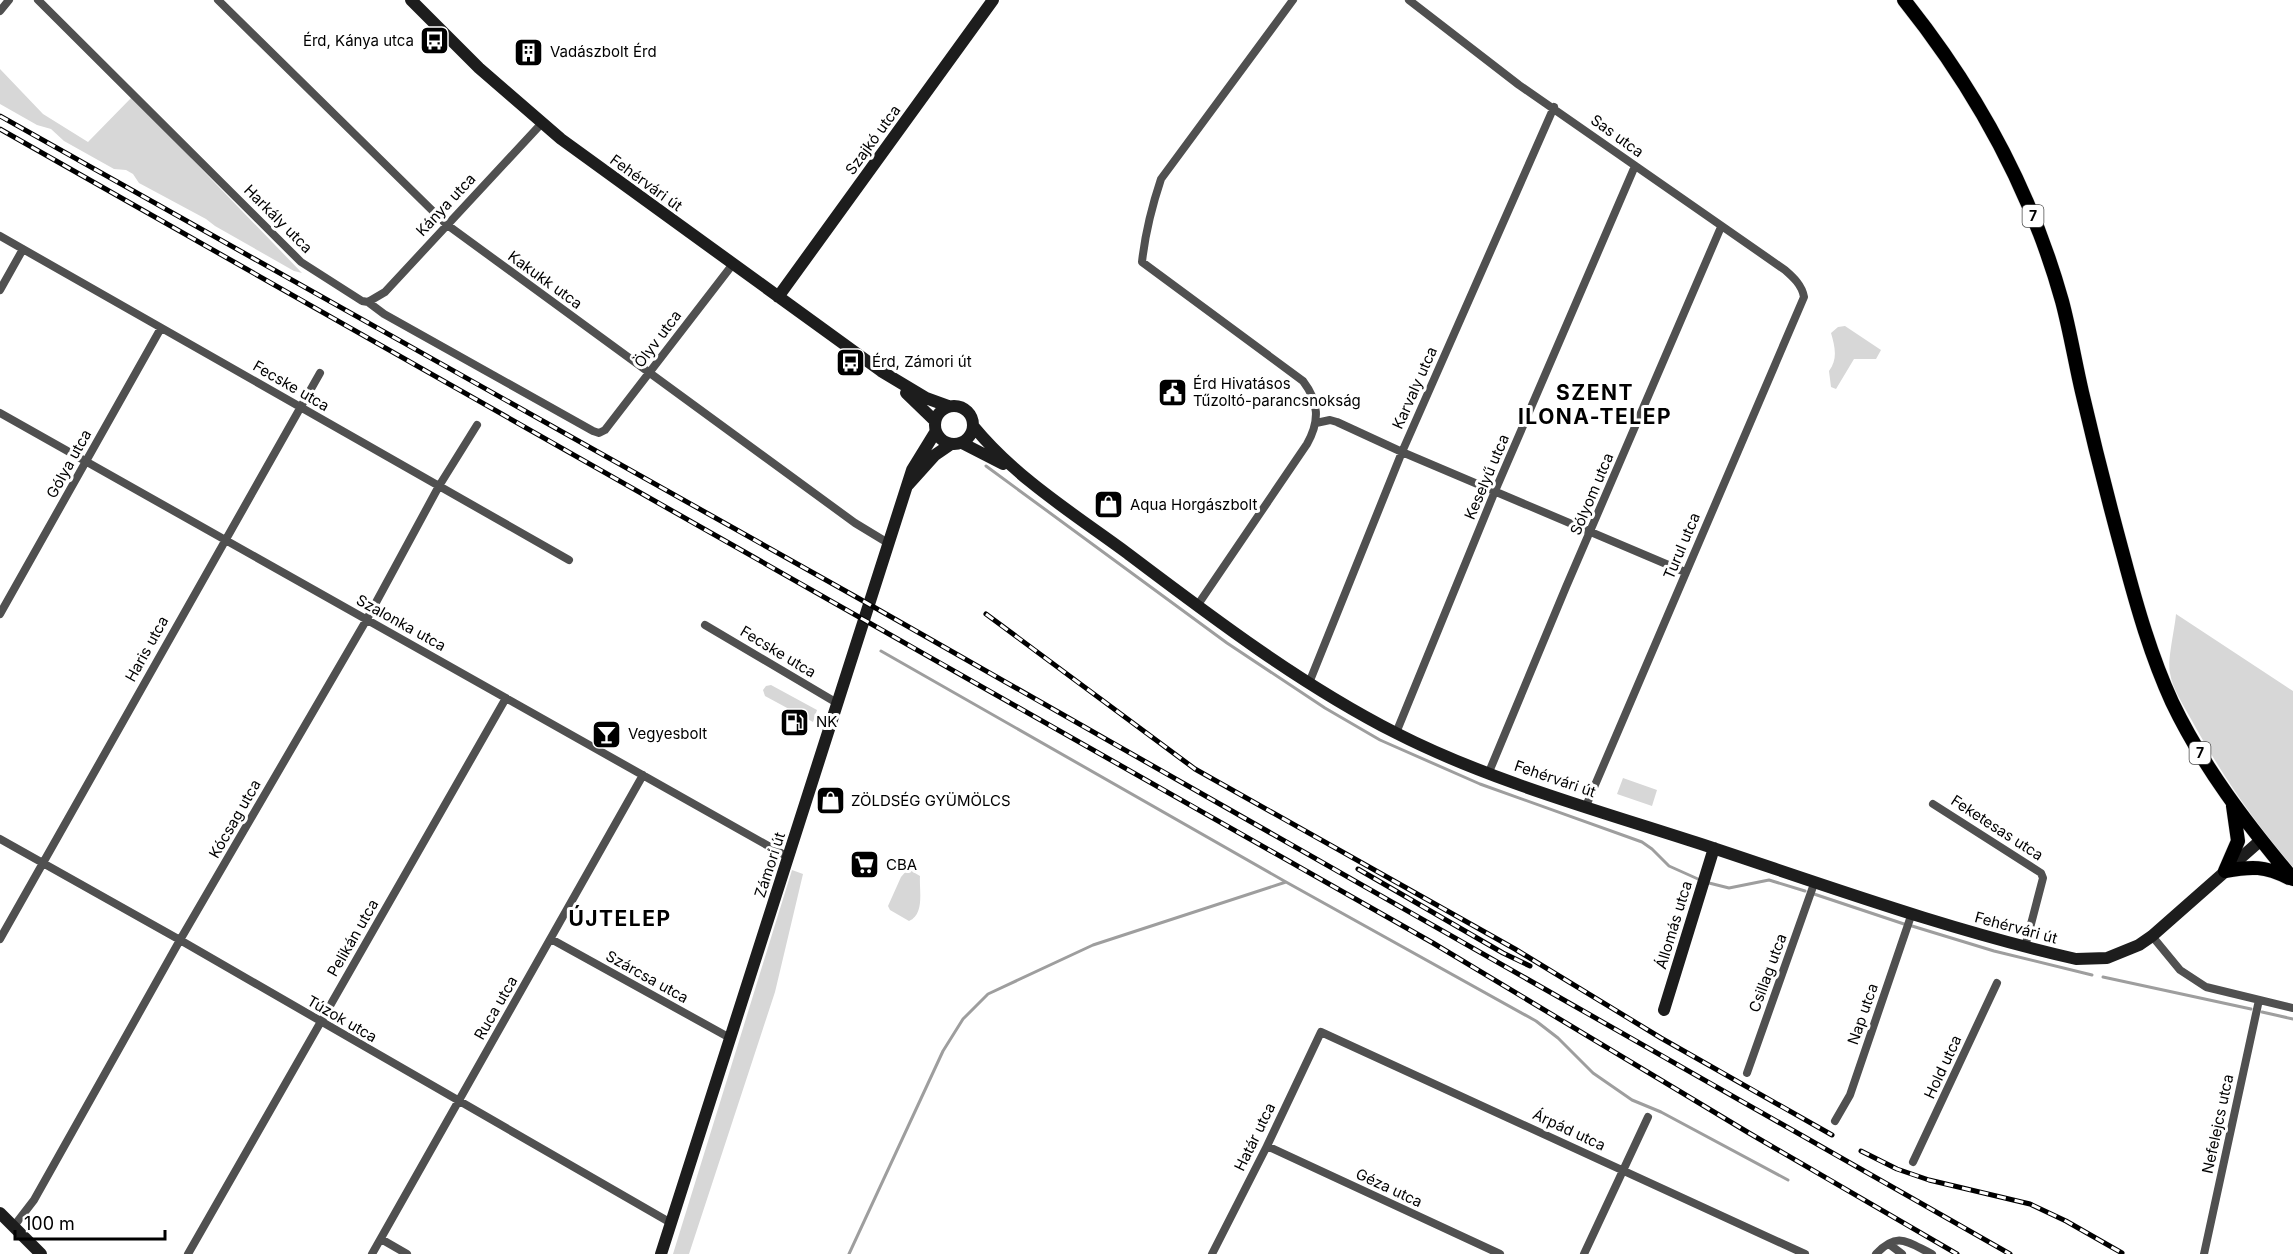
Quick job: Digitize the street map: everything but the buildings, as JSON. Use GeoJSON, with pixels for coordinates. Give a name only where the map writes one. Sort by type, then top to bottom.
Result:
{"type":"FeatureCollection","features":[{"type":"Feature","properties":{"kind":"main road","name":"Fehérvári út"},"geometry":{"type":"LineString","coordinates":[[411,0],[478,68],[588,160],[881,371],[926,398],[948,406]]}},
{"type":"Feature","properties":{"kind":"main road","name":"Szajkó utca"},"geometry":{"type":"LineString","coordinates":[[778,297],[993,0]]}},
{"type":"Feature","properties":{"kind":"main road","name":"7"},"geometry":{"type":"LineString","coordinates":[[1904,0],[1940,45],[1978,104],[2002,147],[2028,202],[2062,302],[2098,460],[2138,611],[2155,659],[2181,720],[2233,803],[2293,879]]}},
{"type":"Feature","properties":{"kind":"main road","name":"Fehérvári út"},"geometry":{"type":"LineString","coordinates":[[881,371],[922,406],[936,426]]}},
{"type":"Feature","properties":{"kind":"main road"},"geometry":{"type":"LineString","coordinates":[[954,405],[966,409],[973,420],[974,426],[970,436],[956,443],[942,439],[936,426],[940,412],[948,406],[954,405]]}},
{"type":"Feature","properties":{"kind":"main road","name":"Zámori út"},"geometry":{"type":"LineString","coordinates":[[661,1254],[912,470],[936,426]]}},
{"type":"Feature","properties":{"kind":"main road","name":"Fehérvári út"},"geometry":{"type":"LineString","coordinates":[[974,426],[1012,468],[1197,606],[1330,697],[1396,733],[1489,772],[1815,882],[2025,947],[2076,959],[2089,959],[2117,955],[2152,936],[2261,840]]}},
{"type":"Feature","properties":{"kind":"main road","name":"Fehérvári út"},"geometry":{"type":"LineString","coordinates":[[956,443],[1012,468]]}},
{"type":"Feature","properties":{"kind":"main road","name":"Zámori út"},"geometry":{"type":"LineString","coordinates":[[907,486],[935,455],[956,443]]}},
{"type":"Feature","properties":{"kind":"main road"},"geometry":{"type":"LineString","coordinates":[[2225,871],[2238,841],[2233,803]]}},
{"type":"Feature","properties":{"kind":"main road","name":"Állomás utca"},"geometry":{"type":"LineString","coordinates":[[1664,1010],[1714,848]]}},
{"type":"Feature","properties":{"kind":"main road"},"geometry":{"type":"LineString","coordinates":[[2225,871],[2248,866],[2260,867],[2293,879]]}},
{"type":"Feature","properties":{"kind":"main road"},"geometry":{"type":"LineString","coordinates":[[0,1213],[41,1254]]}},
{"type":"Feature","properties":{"kind":"street"},"geometry":{"type":"LineString","coordinates":[[0,11],[9,0]]}},
{"type":"Feature","properties":{"kind":"street","name":"Harkály utca"},"geometry":{"type":"LineString","coordinates":[[38,0],[301,262],[384,314],[593,432],[599,433],[605,430]]}},
{"type":"Feature","properties":{"kind":"street","name":"Kakukk utca"},"geometry":{"type":"LineString","coordinates":[[218,0],[446,224],[855,523],[888,543]]}},
{"type":"Feature","properties":{"kind":"street"},"geometry":{"type":"LineString","coordinates":[[1197,606],[1307,444],[1316,423],[1317,412],[1315,400],[1303,381],[1142,262],[1152,207],[1161,179],[1293,0]]}},
{"type":"Feature","properties":{"kind":"street","name":"Sas utca"},"geometry":{"type":"LineString","coordinates":[[1409,0],[1493,66],[1785,270],[1798,283],[1804,297]]}},
{"type":"Feature","properties":{"kind":"street","name":"Karvaly utca"},"geometry":{"type":"LineString","coordinates":[[1309,683],[1402,452],[1554,107]]}},
{"type":"Feature","properties":{"kind":"street","name":"Kánya utca"},"geometry":{"type":"LineString","coordinates":[[368,302],[385,292],[542,123]]}},
{"type":"Feature","properties":{"kind":"street","name":"Keselyű utca"},"geometry":{"type":"LineString","coordinates":[[1396,733],[1496,491],[1635,166]]}},
{"type":"Feature","properties":{"kind":"street","name":"Sólyom utca"},"geometry":{"type":"LineString","coordinates":[[1489,772],[1721,227]]}},
{"type":"Feature","properties":{"kind":"street","name":"Fecske utca"},"geometry":{"type":"LineString","coordinates":[[0,237],[569,560]]}},
{"type":"Feature","properties":{"kind":"street"},"geometry":{"type":"LineString","coordinates":[[0,290],[23,249]]}},
{"type":"Feature","properties":{"kind":"street","name":"Ölyv utca"},"geometry":{"type":"LineString","coordinates":[[605,430],[733,264]]}},
{"type":"Feature","properties":{"kind":"street","name":"Turul utca"},"geometry":{"type":"LineString","coordinates":[[1586,806],[1804,297]]}},
{"type":"Feature","properties":{"kind":"street","name":"Gólya utca"},"geometry":{"type":"LineString","coordinates":[[0,614],[161,328]]}},
{"type":"Feature","properties":{"kind":"street","name":"Haris utca"},"geometry":{"type":"LineString","coordinates":[[0,939],[320,374]]}},
{"type":"Feature","properties":{"kind":"street","name":"Szalonka utca"},"geometry":{"type":"LineString","coordinates":[[0,413],[788,857]]}},
{"type":"Feature","properties":{"kind":"street"},"geometry":{"type":"LineString","coordinates":[[1316,423],[1330,420],[1337,422],[1402,452],[1685,572]]}},
{"type":"Feature","properties":{"kind":"street","name":"Kócsag utca"},"geometry":{"type":"LineString","coordinates":[[14,1226],[34,1200],[180,940],[367,620],[439,486],[477,425]]}},
{"type":"Feature","properties":{"kind":"street","name":"Fecske utca"},"geometry":{"type":"LineString","coordinates":[[705,625],[837,703]]}},
{"type":"Feature","properties":{"kind":"street","name":"Pelikán utca"},"geometry":{"type":"LineString","coordinates":[[189,1254],[506,698]]}},
{"type":"Feature","properties":{"kind":"street","name":"Ruca utca"},"geometry":{"type":"LineString","coordinates":[[372,1254],[643,775]]}},
{"type":"Feature","properties":{"kind":"street","name":"Feketesas utca"},"geometry":{"type":"LineString","coordinates":[[1934,804],[2035,867],[2043,878],[2025,947]]}},
{"type":"Feature","properties":{"kind":"street","name":"Túzok utca"},"geometry":{"type":"LineString","coordinates":[[0,839],[671,1223]]}},
{"type":"Feature","properties":{"kind":"street","name":"Csillag utca"},"geometry":{"type":"LineString","coordinates":[[1747,1073],[1815,882]]}},
{"type":"Feature","properties":{"kind":"street","name":"Nap utca"},"geometry":{"type":"LineString","coordinates":[[1834,1121],[1850,1095],[1912,913]]}},
{"type":"Feature","properties":{"kind":"street"},"geometry":{"type":"LineString","coordinates":[[2152,936],[2180,970],[2206,987],[2293,1008]]}},
{"type":"Feature","properties":{"kind":"street","name":"Szárcsa utca"},"geometry":{"type":"LineString","coordinates":[[551,939],[730,1038]]}},
{"type":"Feature","properties":{"kind":"street","name":"Hold utca"},"geometry":{"type":"LineString","coordinates":[[1913,1162],[1997,983]]}},
{"type":"Feature","properties":{"kind":"street","name":"Nefelejcs utca"},"geometry":{"type":"LineString","coordinates":[[2204,1254],[2259,1000]]}},
{"type":"Feature","properties":{"kind":"street","name":"Határ utca"},"geometry":{"type":"LineString","coordinates":[[1212,1254],[1321,1032]]}},
{"type":"Feature","properties":{"kind":"street","name":"Árpád utca"},"geometry":{"type":"LineString","coordinates":[[1321,1032],[1805,1254]]}},
{"type":"Feature","properties":{"kind":"street"},"geometry":{"type":"LineString","coordinates":[[1584,1254],[1648,1117]]}},
{"type":"Feature","properties":{"kind":"street","name":"Géza utca"},"geometry":{"type":"LineString","coordinates":[[1267,1146],[1500,1254]]}},
{"type":"Feature","properties":{"kind":"street"},"geometry":{"type":"LineString","coordinates":[[381,1239],[407,1254]]}},
{"type":"Feature","properties":{"kind":"street"},"geometry":{"type":"LineString","coordinates":[[1876,1254],[1896,1240],[1902,1240],[1932,1254]]}},
{"type":"Feature","properties":{"kind":"street"},"geometry":{"type":"LineString","coordinates":[[1889,1244],[1902,1254]]}},
{"type":"Feature","properties":{"kind":"shaded area"},"geometry":{"type":"Polygon","coordinates":[[[0,69],[43,114],[88,142],[132,97],[302,273],[294,271],[139,183],[133,174],[126,170],[114,169],[64,141],[51,129],[37,125],[0,104],[0,69]]]}},
{"type":"Feature","properties":{"kind":"shaded area"},"geometry":{"type":"Polygon","coordinates":[[[1845,326],[1881,350],[1876,359],[1854,359],[1836,389],[1831,387],[1829,371],[1835,357],[1831,333],[1838,327],[1845,326]]]}},
{"type":"Feature","properties":{"kind":"shaded area"},"geometry":{"type":"Polygon","coordinates":[[[2176,614],[2293,691],[2293,867],[2264,832],[2225,777],[2176,691],[2169,668],[2176,614]]]}},
{"type":"Feature","properties":{"kind":"shaded area"},"geometry":{"type":"Polygon","coordinates":[[[771,685],[817,710],[813,722],[765,696],[763,690],[766,686],[771,685]]]}},
{"type":"Feature","properties":{"kind":"shaded area"},"geometry":{"type":"Polygon","coordinates":[[[1623,778],[1657,790],[1652,806],[1617,794],[1623,778]]]}},
{"type":"Feature","properties":{"kind":"shaded area"},"geometry":{"type":"Polygon","coordinates":[[[908,869],[920,876],[919,907],[914,918],[909,921],[890,910],[888,906],[901,877],[908,869]]]}},
{"type":"Feature","properties":{"kind":"shaded area"},"geometry":{"type":"Polygon","coordinates":[[[792,870],[803,874],[775,992],[689,1254],[673,1254],[792,870]]]}},
{"type":"Feature","properties":{"kind":"waterway"},"geometry":{"type":"LineString","coordinates":[[986,466],[1227,643],[1325,708],[1380,740],[1480,784],[1642,842],[1669,866],[1698,879]]}},
{"type":"Feature","properties":{"kind":"waterway"},"geometry":{"type":"LineString","coordinates":[[881,651],[1286,882],[1536,1021],[1558,1038],[1593,1073],[1632,1100],[1661,1112],[1788,1180]]}},
{"type":"Feature","properties":{"kind":"waterway"},"geometry":{"type":"LineString","coordinates":[[1709,883],[1729,888],[1769,880],[1805,891]]}},
{"type":"Feature","properties":{"kind":"waterway"},"geometry":{"type":"LineString","coordinates":[[849,1254],[943,1051],[963,1019],[988,994],[1093,945],[1286,882]]}},
{"type":"Feature","properties":{"kind":"waterway"},"geometry":{"type":"LineString","coordinates":[[1814,894],[1904,924]]}},
{"type":"Feature","properties":{"kind":"waterway"},"geometry":{"type":"LineString","coordinates":[[1912,926],[1994,951],[2092,975]]}},
{"type":"Feature","properties":{"kind":"waterway"},"geometry":{"type":"LineString","coordinates":[[2103,977],[2251,1009]]}},
{"type":"Feature","properties":{"kind":"waterway"},"geometry":{"type":"LineString","coordinates":[[2262,1012],[2293,1019]]}},
{"type":"Feature","properties":{"kind":"railway"},"geometry":{"type":"LineString","coordinates":[[0,116],[858,598],[2010,1254]]}},
{"type":"Feature","properties":{"kind":"railway"},"geometry":{"type":"LineString","coordinates":[[0,129],[1433,943],[1749,1133],[1957,1254]]}},
{"type":"Feature","properties":{"kind":"railway"},"geometry":{"type":"LineString","coordinates":[[986,614],[1195,769],[1515,949],[1661,1038],[1832,1135]]}},
{"type":"Feature","properties":{"kind":"railway"},"geometry":{"type":"LineString","coordinates":[[1358,869],[1503,953],[1530,966]]}},
{"type":"Feature","properties":{"kind":"railway"},"geometry":{"type":"LineString","coordinates":[[1861,1151],[1897,1169],[1929,1180],[2030,1204],[2066,1221],[2122,1253]]}},
{"type":"Feature","properties":{"kind":"place","name":"Érd, Kánya utca"},"geometry":{"type":"Point","coordinates":[435,41]}},
{"type":"Feature","properties":{"kind":"place","name":"Vadászbolt Érd"},"geometry":{"type":"Point","coordinates":[529,52]}},
{"type":"Feature","properties":{"kind":"place","name":"Érd, Zámori út"},"geometry":{"type":"Point","coordinates":[851,362]}},
{"type":"Feature","properties":{"kind":"place","name":"Érd Hivatásos Tűzoltó-parancsnokság"},"geometry":{"type":"Point","coordinates":[1172,393]}},
{"type":"Feature","properties":{"kind":"place","name":"Aqua Horgászbolt"},"geometry":{"type":"Point","coordinates":[1109,505]}},
{"type":"Feature","properties":{"kind":"place","name":"NK"},"geometry":{"type":"Point","coordinates":[795,722]}},
{"type":"Feature","properties":{"kind":"place","name":"Vegyesbolt"},"geometry":{"type":"Point","coordinates":[607,734]}},
{"type":"Feature","properties":{"kind":"place","name":"ZÖLDSÉG GYÜMÖLCS"},"geometry":{"type":"Point","coordinates":[830,801]}},
{"type":"Feature","properties":{"kind":"place","name":"CBA"},"geometry":{"type":"Point","coordinates":[865,865]}},
{"type":"Feature","properties":{"kind":"district","name":"SZENT ILONA-TELEP"},"geometry":{"type":"Point","coordinates":[1595,405]}},
{"type":"Feature","properties":{"kind":"district","name":"ÚJTELEP"},"geometry":{"type":"Point","coordinates":[620,919]}}]}
